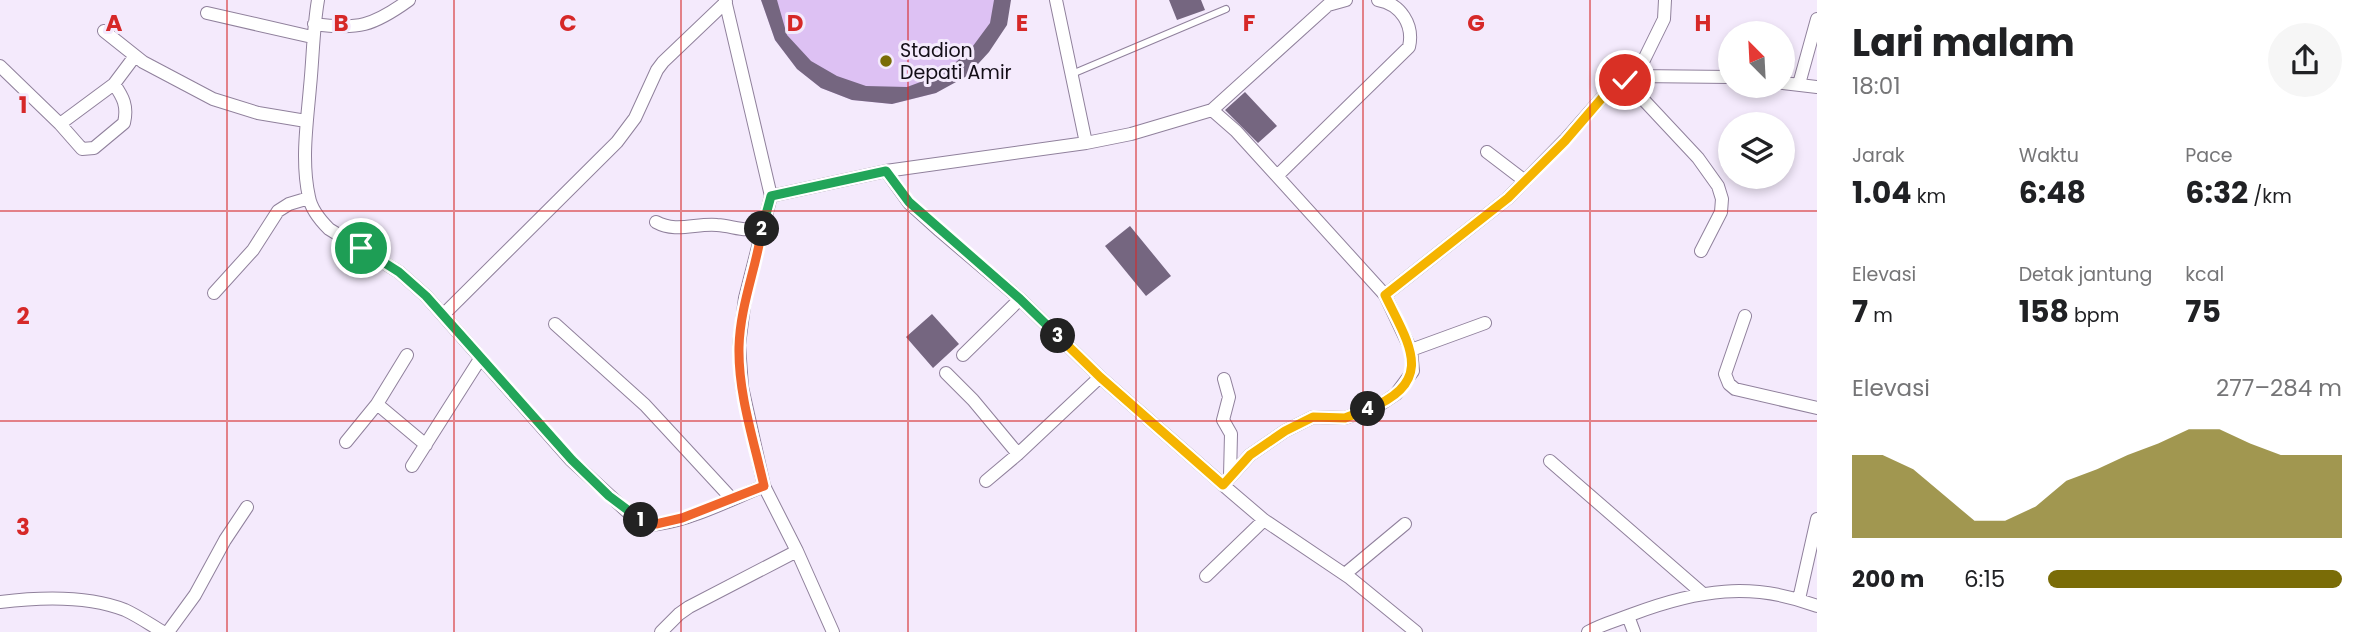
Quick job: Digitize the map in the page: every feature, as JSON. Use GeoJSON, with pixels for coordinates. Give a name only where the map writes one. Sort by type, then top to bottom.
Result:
{"type":"FeatureCollection","features":[{"type":"Feature","properties":{"kind":"street"},"geometry":{"type":"LineString","coordinates":[[318,0],[306,121],[306,175],[309,198],[316,214],[328,229],[399,272],[426,296],[572,460],[632,516],[656,524],[682,518],[764,486]]}},
{"type":"Feature","properties":{"kind":"street"},"geometry":{"type":"LineString","coordinates":[[207,13],[313,31],[345,29],[361,26],[393,12],[409,0]]}},
{"type":"Feature","properties":{"kind":"street"},"geometry":{"type":"LineString","coordinates":[[1056,0],[1086,143]]}},
{"type":"Feature","properties":{"kind":"street"},"geometry":{"type":"LineString","coordinates":[[771,196],[886,171],[1086,143],[1132,134],[1212,110],[1318,13],[1328,5],[1346,0]]}},
{"type":"Feature","properties":{"kind":"street"},"geometry":{"type":"LineString","coordinates":[[1276,176],[1409,47],[1411,31],[1407,21],[1398,8],[1378,0]]}},
{"type":"Feature","properties":{"kind":"street"},"geometry":{"type":"LineString","coordinates":[[1385,295],[1508,198],[1574,131],[1608,91],[1630,78],[1664,19],[1665,0]]}},
{"type":"Feature","properties":{"kind":"street"},"geometry":{"type":"LineString","coordinates":[[726,1],[771,196],[745,298],[739,345],[742,387],[764,486],[833,632]]}},
{"type":"Feature","properties":{"kind":"street"},"geometry":{"type":"LineString","coordinates":[[443,315],[617,142],[635,118],[656,70],[726,1]]}},
{"type":"Feature","properties":{"kind":"street"},"geometry":{"type":"LineString","coordinates":[[1799,84],[1817,19]]}},
{"type":"Feature","properties":{"kind":"street"},"geometry":{"type":"LineString","coordinates":[[104,31],[135,56],[213,99],[278,117],[306,121]]}},
{"type":"Feature","properties":{"kind":"street"},"geometry":{"type":"LineString","coordinates":[[60,124],[114,84],[135,56]]}},
{"type":"Feature","properties":{"kind":"street"},"geometry":{"type":"LineString","coordinates":[[0,66],[82,149],[94,148],[124,123],[127,114],[122,96],[114,84]]}},
{"type":"Feature","properties":{"kind":"street"},"geometry":{"type":"LineString","coordinates":[[1630,78],[1718,78]]}},
{"type":"Feature","properties":{"kind":"street"},"geometry":{"type":"LineString","coordinates":[[1630,78],[1698,158],[1718,186],[1722,199],[1721,212],[1702,251]]}},
{"type":"Feature","properties":{"kind":"street"},"geometry":{"type":"LineString","coordinates":[[1796,84],[1817,87]]}},
{"type":"Feature","properties":{"kind":"street"},"geometry":{"type":"LineString","coordinates":[[1212,110],[1236,131],[1385,295],[1411,349],[1413,371],[1396,394],[1378,406],[1345,418],[1313,417],[1269,441],[1250,455],[1227,480]]}},
{"type":"Feature","properties":{"kind":"street"},"geometry":{"type":"LineString","coordinates":[[1487,152],[1525,181]]}},
{"type":"Feature","properties":{"kind":"street"},"geometry":{"type":"LineString","coordinates":[[886,171],[909,202],[1020,299],[1100,377],[1227,480],[1264,520],[1345,574],[1416,632]]}},
{"type":"Feature","properties":{"kind":"street"},"geometry":{"type":"LineString","coordinates":[[214,293],[253,250],[278,211],[289,204],[309,198]]}},
{"type":"Feature","properties":{"kind":"street"},"geometry":{"type":"LineString","coordinates":[[656,222],[674,228],[717,225],[748,231],[762,227]]}},
{"type":"Feature","properties":{"kind":"street"},"geometry":{"type":"LineString","coordinates":[[963,355],[1020,299]]}},
{"type":"Feature","properties":{"kind":"street"},"geometry":{"type":"LineString","coordinates":[[1745,316],[1724,374],[1729,384],[1735,388],[1817,408]]}},
{"type":"Feature","properties":{"kind":"street"},"geometry":{"type":"LineString","coordinates":[[1411,349],[1485,323]]}},
{"type":"Feature","properties":{"kind":"street"},"geometry":{"type":"LineString","coordinates":[[555,324],[645,405],[732,499]]}},
{"type":"Feature","properties":{"kind":"street"},"geometry":{"type":"LineString","coordinates":[[346,442],[377,404],[407,355]]}},
{"type":"Feature","properties":{"kind":"street"},"geometry":{"type":"LineString","coordinates":[[412,466],[480,359]]}},
{"type":"Feature","properties":{"kind":"street"},"geometry":{"type":"LineString","coordinates":[[946,373],[973,400],[1018,454]]}},
{"type":"Feature","properties":{"kind":"street"},"geometry":{"type":"LineString","coordinates":[[986,481],[1100,377]]}},
{"type":"Feature","properties":{"kind":"street"},"geometry":{"type":"LineString","coordinates":[[1224,379],[1229,397],[1223,420],[1230,430],[1232,441],[1227,480]]}},
{"type":"Feature","properties":{"kind":"street"},"geometry":{"type":"LineString","coordinates":[[377,404],[426,445]]}},
{"type":"Feature","properties":{"kind":"street"},"geometry":{"type":"LineString","coordinates":[[1550,461],[1702,593]]}},
{"type":"Feature","properties":{"kind":"street"},"geometry":{"type":"LineString","coordinates":[[0,602],[86,600],[128,611],[163,631],[195,595],[225,540],[247,507]]}},
{"type":"Feature","properties":{"kind":"street"},"geometry":{"type":"LineString","coordinates":[[1206,576],[1264,520]]}},
{"type":"Feature","properties":{"kind":"street"},"geometry":{"type":"LineString","coordinates":[[1799,599],[1817,520]]}},
{"type":"Feature","properties":{"kind":"street"},"geometry":{"type":"LineString","coordinates":[[1345,574],[1405,524]]}},
{"type":"Feature","properties":{"kind":"street"},"geometry":{"type":"LineString","coordinates":[[661,632],[679,614],[797,551]]}},
{"type":"Feature","properties":{"kind":"street"},"geometry":{"type":"LineString","coordinates":[[1588,632],[1657,605],[1702,593],[1747,590],[1799,599],[1817,606]]}},
{"type":"Feature","properties":{"kind":"street"},"geometry":{"type":"LineString","coordinates":[[1628,616],[1634,632]]}},
{"type":"Feature","properties":{"kind":"lane"},"geometry":{"type":"LineString","coordinates":[[1072,74],[1226,9]]}},
{"type":"Feature","properties":{"kind":"shaded area","name":"Stadion Depati Amir"},"geometry":{"type":"Polygon","coordinates":[[[761,0],[1011,0],[936,93],[892,104],[852,100],[821,88],[797,69],[775,40],[761,0]]]}},
{"type":"Feature","properties":{"kind":"building"},"geometry":{"type":"Polygon","coordinates":[[[761,0],[777,0],[787,35],[811,61],[837,76],[866,86],[907,87],[942,74],[970,50],[990,23],[994,0],[1011,0],[1007,25],[989,52],[967,76],[936,93],[892,104],[852,100],[821,88],[797,69],[775,40],[761,0]]]}},
{"type":"Feature","properties":{"kind":"building"},"geometry":{"type":"Polygon","coordinates":[[[1169,0],[1201,0],[1205,10],[1177,20],[1169,0]]]}},
{"type":"Feature","properties":{"kind":"building"},"geometry":{"type":"Polygon","coordinates":[[[1245,92],[1277,126],[1258,143],[1225,110],[1245,92]]]}},
{"type":"Feature","properties":{"kind":"building"},"geometry":{"type":"Polygon","coordinates":[[[1130,226],[1171,276],[1146,296],[1105,246],[1130,226]]]}},
{"type":"Feature","properties":{"kind":"building"},"geometry":{"type":"Polygon","coordinates":[[[932,314],[959,344],[933,368],[906,337],[932,314]]]}},
{"type":"Feature","properties":{"kind":"place","name":"Stadion Depati Amir"},"geometry":{"type":"Point","coordinates":[886,61]}},
{"type":"Feature","properties":{"kind":"route"},"geometry":{"type":"LineString","coordinates":[[361,248],[399,272],[426,296],[475,354],[572,460],[609,496],[632,516],[656,524],[682,518],[764,486],[742,387],[739,345],[745,298],[771,196],[886,171],[909,202],[940,231],[1020,299],[1100,377],[1223,485],[1250,455],[1285,431],[1313,417],[1345,418],[1378,406],[1404,386],[1413,371],[1411,349],[1385,295],[1508,198],[1565,141],[1608,91],[1625,80]]}}]}
